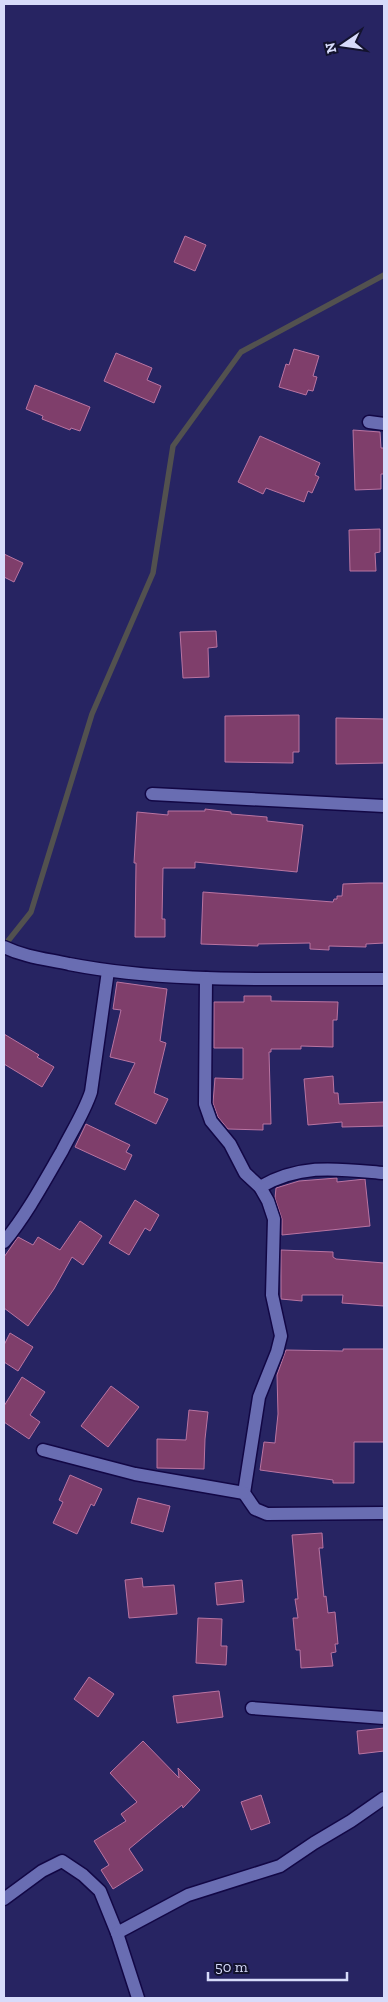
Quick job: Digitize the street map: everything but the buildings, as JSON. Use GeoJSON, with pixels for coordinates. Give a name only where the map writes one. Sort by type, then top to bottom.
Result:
{"type":"FeatureCollection","features":[{"type":"Feature","properties":{"kind":"street"},"geometry":{"type":"LineString","coordinates":[[370,422],[384,424]]}},
{"type":"Feature","properties":{"kind":"street"},"geometry":{"type":"LineString","coordinates":[[152,794],[384,806]]}},
{"type":"Feature","properties":{"kind":"street"},"geometry":{"type":"LineString","coordinates":[[4,946],[20,955],[108,971],[206,978],[384,979]]}},
{"type":"Feature","properties":{"kind":"street"},"geometry":{"type":"LineString","coordinates":[[4,1242],[17,1226],[86,1107],[91,1092],[108,971]]}},
{"type":"Feature","properties":{"kind":"street"},"geometry":{"type":"LineString","coordinates":[[206,978],[205,1104],[211,1121],[230,1144],[245,1173],[260,1187],[268,1201],[274,1219],[272,1295],[280,1336],[277,1352],[260,1397],[244,1493]]}},
{"type":"Feature","properties":{"kind":"street"},"geometry":{"type":"LineString","coordinates":[[260,1187],[278,1176],[298,1171],[336,1169],[384,1173]]}},
{"type":"Feature","properties":{"kind":"street"},"geometry":{"type":"LineString","coordinates":[[43,1450],[134,1474],[244,1493],[256,1509],[267,1514],[384,1513]]}},
{"type":"Feature","properties":{"kind":"street"},"geometry":{"type":"LineString","coordinates":[[252,1708],[384,1718]]}},
{"type":"Feature","properties":{"kind":"street"},"geometry":{"type":"LineString","coordinates":[[117,1933],[188,1895],[280,1866],[384,1798]]}},
{"type":"Feature","properties":{"kind":"street"},"geometry":{"type":"LineString","coordinates":[[4,1899],[42,1871],[62,1861],[82,1874],[100,1891],[117,1933],[138,1998]]}},
{"type":"Feature","properties":{"kind":"waterway"},"geometry":{"type":"LineString","coordinates":[[4,946],[31,912],[92,714],[153,573],[173,446],[241,352],[384,275]]}}]}
